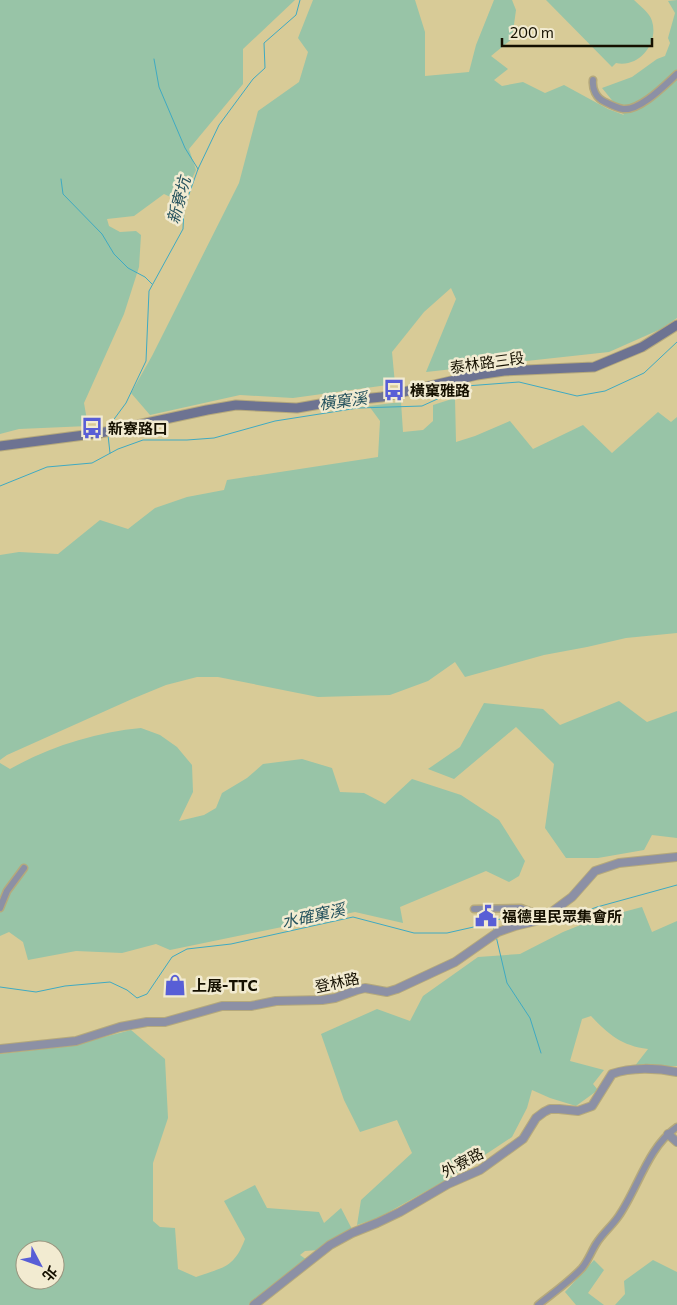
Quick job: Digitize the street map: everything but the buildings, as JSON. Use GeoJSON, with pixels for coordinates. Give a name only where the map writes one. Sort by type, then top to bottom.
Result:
{"type":"FeatureCollection","features":[{"type":"Feature","properties":{"kind":"main road","name":"泰林路三段"},"geometry":{"type":"LineString","coordinates":[[0,446],[101,433],[236,405],[297,408],[382,396],[477,375],[504,371],[594,367],[642,347],[677,325]]}},
{"type":"Feature","properties":{"kind":"street"},"geometry":{"type":"LineString","coordinates":[[593,80],[592,87],[601,100],[625,110],[636,107],[677,74]]}},
{"type":"Feature","properties":{"kind":"street","name":"登林路"},"geometry":{"type":"LineString","coordinates":[[0,1050],[76,1041],[120,1027],[148,1022],[165,1022],[222,1006],[251,1006],[276,1001],[322,1000],[335,998],[365,988],[387,992],[406,986],[455,962],[498,932],[542,918],[572,897],[595,871],[618,863],[677,857]]}},
{"type":"Feature","properties":{"kind":"street"},"geometry":{"type":"LineString","coordinates":[[0,908],[8,891],[24,868]]}},
{"type":"Feature","properties":{"kind":"street"},"geometry":{"type":"LineString","coordinates":[[474,909],[521,908],[542,918]]}},
{"type":"Feature","properties":{"kind":"street","name":"外寮路"},"geometry":{"type":"LineString","coordinates":[[254,1305],[330,1245],[352,1233],[378,1223],[448,1184],[480,1170],[523,1139],[536,1118],[544,1112],[550,1109],[578,1111],[592,1106],[612,1074],[629,1070],[667,1070],[677,1072]]}},
{"type":"Feature","properties":{"kind":"street"},"geometry":{"type":"LineString","coordinates":[[538,1305],[571,1279],[584,1266],[597,1243],[618,1216],[642,1171],[668,1134],[677,1128]]}},
{"type":"Feature","properties":{"kind":"street"},"geometry":{"type":"LineString","coordinates":[[668,1134],[677,1142]]}},
{"type":"Feature","properties":{"kind":"green space"},"geometry":{"type":"Polygon","coordinates":[[[0,0],[295,0],[243,49],[243,84],[189,149],[196,170],[181,202],[164,194],[134,216],[107,219],[109,226],[120,232],[136,231],[141,235],[139,267],[124,314],[84,403],[88,426],[19,429],[0,434],[0,0]]]}},
{"type":"Feature","properties":{"kind":"green space"},"geometry":{"type":"Polygon","coordinates":[[[313,0],[415,0],[425,32],[425,76],[469,72],[476,45],[494,0],[512,0],[516,10],[512,39],[491,56],[508,69],[494,80],[502,86],[523,82],[545,93],[564,85],[608,109],[624,115],[602,88],[632,77],[657,59],[665,56],[670,43],[668,38],[675,13],[668,1],[677,0],[677,318],[661,329],[609,352],[426,372],[456,299],[451,288],[424,312],[392,352],[395,384],[293,398],[240,395],[150,415],[131,393],[152,356],[239,183],[258,111],[299,82],[308,52],[298,38],[313,0]]]}},
{"type":"Feature","properties":{"kind":"green space"},"geometry":{"type":"Polygon","coordinates":[[[546,0],[634,0],[651,18],[653,38],[650,45],[639,58],[624,64],[616,63],[612,67],[546,0]]]}},
{"type":"Feature","properties":{"kind":"green space"},"geometry":{"type":"Polygon","coordinates":[[[455,398],[456,442],[510,421],[533,449],[583,425],[612,453],[658,412],[671,422],[677,417],[677,633],[626,638],[544,655],[465,677],[455,662],[428,681],[390,695],[318,697],[218,677],[197,677],[166,685],[132,699],[7,755],[0,760],[0,555],[19,552],[58,554],[100,520],[128,529],[155,508],[187,497],[224,490],[227,480],[378,457],[380,421],[369,406],[401,402],[403,432],[423,430],[433,421],[433,405],[455,398]]]}},
{"type":"Feature","properties":{"kind":"green space"},"geometry":{"type":"Polygon","coordinates":[[[619,701],[647,722],[677,711],[677,838],[652,835],[644,850],[598,858],[566,858],[545,828],[554,764],[516,727],[454,779],[428,769],[460,747],[484,703],[543,709],[560,725],[619,701]]]}},
{"type":"Feature","properties":{"kind":"green space"},"geometry":{"type":"Polygon","coordinates":[[[141,728],[160,735],[177,747],[192,765],[193,792],[179,821],[204,815],[216,808],[222,793],[247,778],[263,764],[302,759],[332,768],[340,792],[364,793],[385,804],[412,779],[461,795],[499,820],[525,861],[519,876],[509,882],[486,871],[400,907],[403,923],[355,912],[170,950],[156,944],[122,953],[76,951],[28,960],[23,942],[9,932],[0,936],[0,763],[10,769],[57,747],[107,733],[141,728]]]}},
{"type":"Feature","properties":{"kind":"green space"},"geometry":{"type":"Polygon","coordinates":[[[642,907],[652,932],[677,921],[677,1066],[634,1067],[648,1049],[631,1045],[616,1038],[591,1016],[582,1019],[570,1061],[604,1070],[593,1084],[598,1090],[576,1106],[532,1090],[527,1108],[512,1137],[450,1178],[378,1218],[357,1225],[361,1200],[412,1153],[397,1120],[360,1132],[344,1100],[321,1034],[377,1009],[410,1021],[423,996],[478,957],[520,954],[563,932],[593,920],[642,907]]]}},
{"type":"Feature","properties":{"kind":"green space"},"geometry":{"type":"Polygon","coordinates":[[[131,1030],[165,1059],[168,1118],[153,1163],[153,1221],[160,1227],[175,1228],[178,1269],[196,1277],[227,1265],[237,1256],[245,1239],[224,1201],[255,1185],[267,1208],[319,1212],[324,1223],[341,1208],[353,1231],[319,1250],[305,1251],[300,1255],[307,1260],[254,1305],[0,1305],[0,1054],[70,1046],[131,1030]]]}},
{"type":"Feature","properties":{"kind":"green space"},"geometry":{"type":"Polygon","coordinates":[[[594,1260],[604,1270],[588,1293],[604,1305],[576,1305],[565,1292],[594,1260]]]}},
{"type":"Feature","properties":{"kind":"green space"},"geometry":{"type":"Polygon","coordinates":[[[653,1260],[677,1272],[677,1305],[615,1305],[625,1294],[624,1281],[653,1260]]]}},
{"type":"Feature","properties":{"kind":"waterway","name":"新寮坑"},"geometry":{"type":"LineString","coordinates":[[109,426],[126,403],[146,361],[149,291],[183,229],[184,208],[198,169],[219,125],[253,79],[265,68],[264,43],[296,15],[300,0]]}},
{"type":"Feature","properties":{"kind":"waterway"},"geometry":{"type":"LineString","coordinates":[[154,59],[159,87],[185,148],[198,169]]}},
{"type":"Feature","properties":{"kind":"waterway"},"geometry":{"type":"LineString","coordinates":[[61,179],[63,194],[102,234],[114,254],[128,268],[145,277],[152,284]]}},
{"type":"Feature","properties":{"kind":"waterway","name":"橫窠溪"},"geometry":{"type":"LineString","coordinates":[[0,486],[47,467],[92,463],[118,449],[143,440],[214,438],[275,421],[358,408],[422,406],[466,386],[519,382],[577,396],[605,391],[644,373],[677,342]]}},
{"type":"Feature","properties":{"kind":"waterway","name":"新寮坑"},"geometry":{"type":"LineString","coordinates":[[108,435],[110,453]]}},
{"type":"Feature","properties":{"kind":"waterway","name":"水確窠溪"},"geometry":{"type":"LineString","coordinates":[[547,919],[556,922],[597,907],[677,885]]}},
{"type":"Feature","properties":{"kind":"waterway","name":"水確窠溪"},"geometry":{"type":"LineString","coordinates":[[0,987],[36,992],[65,986],[110,982],[127,990],[137,998],[147,994],[172,957],[187,949],[231,944],[353,917],[414,933],[447,933],[478,926],[522,912],[526,913]]}},
{"type":"Feature","properties":{"kind":"waterway"},"geometry":{"type":"LineString","coordinates":[[492,922],[494,930]]}},
{"type":"Feature","properties":{"kind":"waterway"},"geometry":{"type":"LineString","coordinates":[[496,936],[507,983],[530,1018],[541,1053]]}},
{"type":"Feature","properties":{"kind":"place","name":"橫窠雅路"},"geometry":{"type":"Point","coordinates":[394,390]}},
{"type":"Feature","properties":{"kind":"place","name":"新寮路口"},"geometry":{"type":"Point","coordinates":[92,428]}},
{"type":"Feature","properties":{"kind":"place","name":"福德里民眾集會所"},"geometry":{"type":"Point","coordinates":[486,916]}},
{"type":"Feature","properties":{"kind":"place","name":"上展-TTC"},"geometry":{"type":"Point","coordinates":[175,985]}}]}
